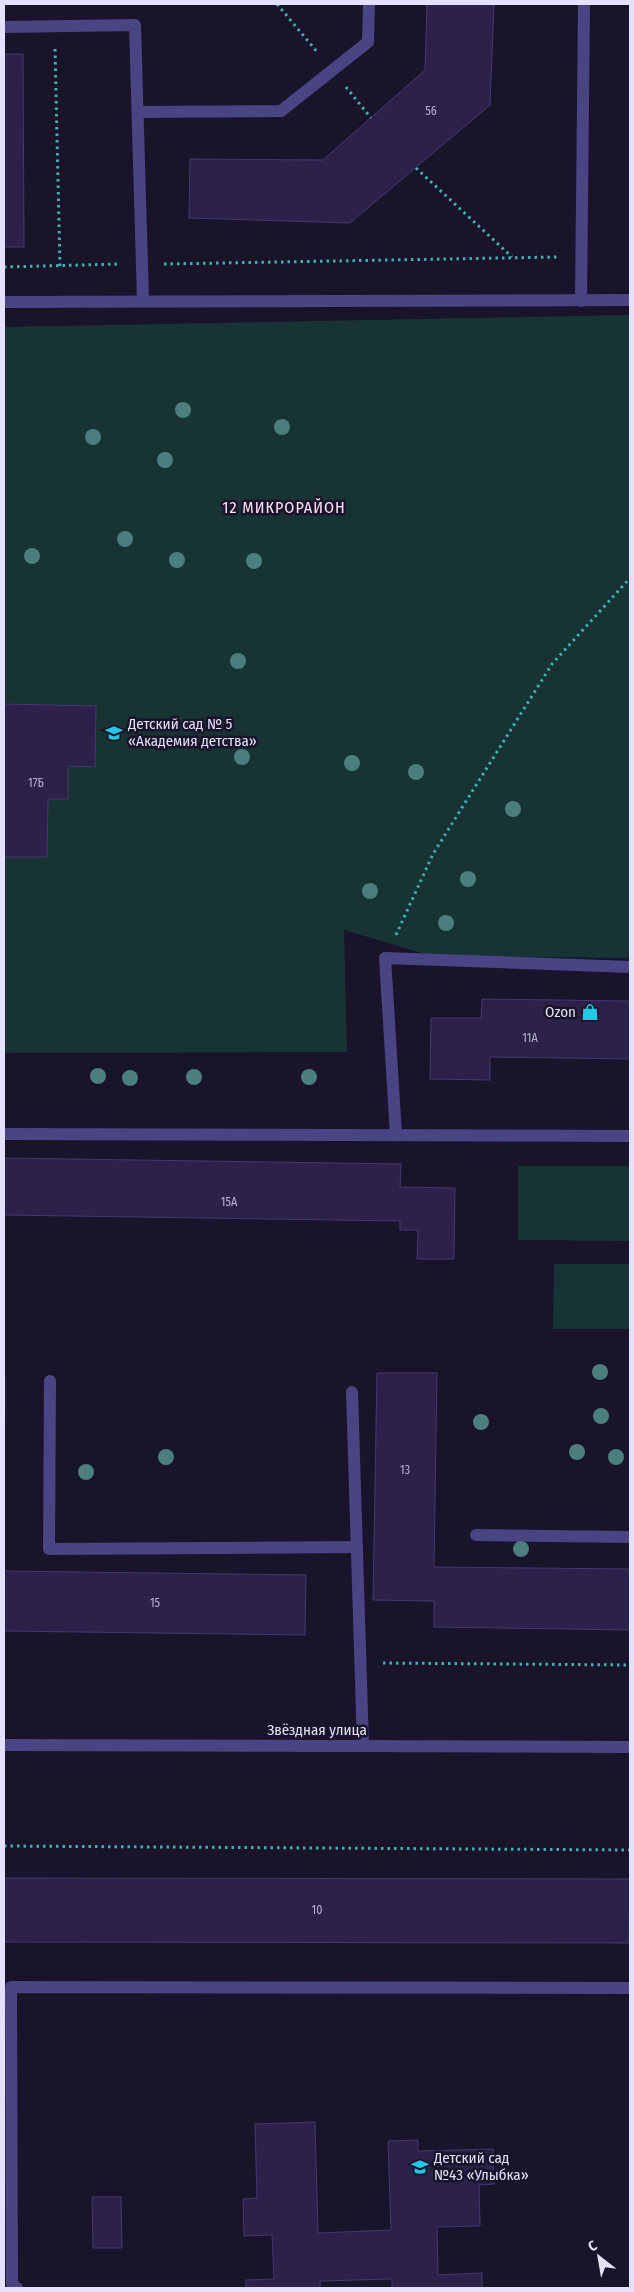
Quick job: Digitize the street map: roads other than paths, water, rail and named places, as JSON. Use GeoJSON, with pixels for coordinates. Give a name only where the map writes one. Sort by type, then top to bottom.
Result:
{"type":"FeatureCollection","features":[{"type":"Feature","properties":{"kind":"street"},"geometry":{"type":"LineString","coordinates":[[138,112],[281,111],[368,42],[369,4]]}},
{"type":"Feature","properties":{"kind":"street"},"geometry":{"type":"LineString","coordinates":[[581,300],[584,4]]}},
{"type":"Feature","properties":{"kind":"street"},"geometry":{"type":"LineString","coordinates":[[4,27],[135,26],[143,301]]}},
{"type":"Feature","properties":{"kind":"street"},"geometry":{"type":"LineString","coordinates":[[4,302],[630,300]]}},
{"type":"Feature","properties":{"kind":"street"},"geometry":{"type":"LineString","coordinates":[[396,1134],[385,958],[630,967]]}},
{"type":"Feature","properties":{"kind":"street"},"geometry":{"type":"LineString","coordinates":[[4,1134],[630,1136]]}},
{"type":"Feature","properties":{"kind":"street"},"geometry":{"type":"LineString","coordinates":[[50,1381],[49,1549],[357,1547]]}},
{"type":"Feature","properties":{"kind":"street"},"geometry":{"type":"LineString","coordinates":[[352,1392],[362,1746]]}},
{"type":"Feature","properties":{"kind":"street"},"geometry":{"type":"LineString","coordinates":[[476,1535],[630,1537]]}},
{"type":"Feature","properties":{"kind":"street","name":"Звёздная улица"},"geometry":{"type":"LineString","coordinates":[[4,1745],[630,1747]]}},
{"type":"Feature","properties":{"kind":"street"},"geometry":{"type":"LineString","coordinates":[[17,2288],[12,2284],[11,1987],[630,1988]]}},
{"type":"Feature","properties":{"kind":"place","name":"Детский сад № 5 «Академия детства»"},"geometry":{"type":"Point","coordinates":[114,733]}},
{"type":"Feature","properties":{"kind":"place","name":"Ozon"},"geometry":{"type":"Point","coordinates":[590,1012]}},
{"type":"Feature","properties":{"kind":"place","name":"Детский сад №43 «Улыбка»"},"geometry":{"type":"Point","coordinates":[420,2167]}},
{"type":"Feature","properties":{"kind":"district","name":"12 МИКРОРАЙОН"},"geometry":{"type":"Point","coordinates":[284,507]}}]}
